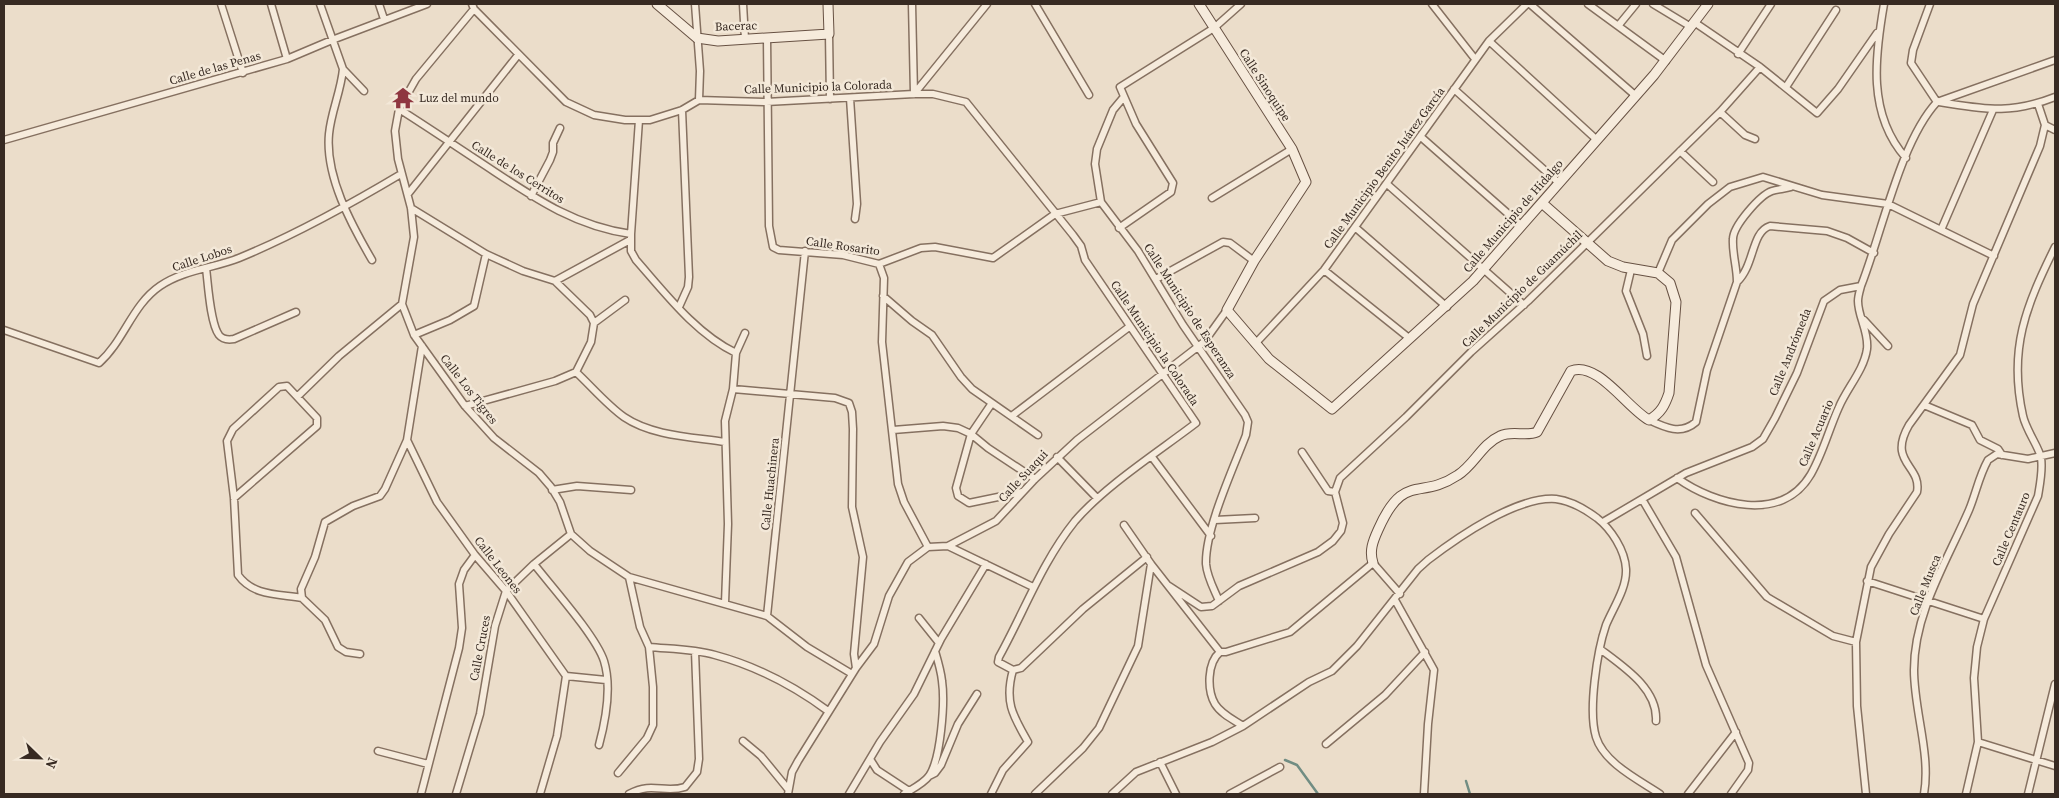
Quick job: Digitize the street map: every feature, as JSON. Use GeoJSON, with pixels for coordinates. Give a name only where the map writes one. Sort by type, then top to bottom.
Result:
{"type":"FeatureCollection","features":[{"type":"Feature","properties":{"kind":"street"},"geometry":{"type":"LineString","coordinates":[[221,4],[243,73]]}},
{"type":"Feature","properties":{"kind":"street"},"geometry":{"type":"LineString","coordinates":[[271,4],[287,59]]}},
{"type":"Feature","properties":{"kind":"street"},"geometry":{"type":"LineString","coordinates":[[320,4],[343,69],[364,91]]}},
{"type":"Feature","properties":{"kind":"street"},"geometry":{"type":"LineString","coordinates":[[379,4],[384,19]]}},
{"type":"Feature","properties":{"kind":"street","name":"Calle de las Penas"},"geometry":{"type":"LineString","coordinates":[[4,140],[287,59],[384,19],[428,4]]}},
{"type":"Feature","properties":{"kind":"street","name":"Bacerac"},"geometry":{"type":"LineString","coordinates":[[657,4],[697,38],[718,41],[829,34]]}},
{"type":"Feature","properties":{"kind":"street"},"geometry":{"type":"LineString","coordinates":[[298,396],[338,356],[402,304],[414,237],[411,208],[401,174],[395,131],[400,109],[416,79],[473,6],[518,55],[566,102],[594,115],[650,120],[682,110],[699,100],[700,71],[695,4]]}},
{"type":"Feature","properties":{"kind":"street"},"geometry":{"type":"LineString","coordinates":[[743,4],[745,40]]}},
{"type":"Feature","properties":{"kind":"street"},"geometry":{"type":"LineString","coordinates":[[828,4],[830,99]]}},
{"type":"Feature","properties":{"kind":"street"},"geometry":{"type":"LineString","coordinates":[[912,4],[914,94]]}},
{"type":"Feature","properties":{"kind":"street"},"geometry":{"type":"LineString","coordinates":[[914,94],[987,4]]}},
{"type":"Feature","properties":{"kind":"street"},"geometry":{"type":"LineString","coordinates":[[1035,4],[1089,95]]}},
{"type":"Feature","properties":{"kind":"street","name":"Calle Sinoquipe"},"geometry":{"type":"LineString","coordinates":[[1199,4],[1292,149],[1306,182]]}},
{"type":"Feature","properties":{"kind":"street"},"geometry":{"type":"LineString","coordinates":[[1119,228],[1171,192],[1173,183],[1136,124],[1123,98],[1120,87],[1214,28],[1240,4]]}},
{"type":"Feature","properties":{"kind":"street"},"geometry":{"type":"LineString","coordinates":[[1432,4],[1475,59]]}},
{"type":"Feature","properties":{"kind":"street"},"geometry":{"type":"LineString","coordinates":[[1529,4],[1636,96]]}},
{"type":"Feature","properties":{"kind":"street","name":"Calle Municipio Benito Juárez García"},"geometry":{"type":"LineString","coordinates":[[1255,344],[1324,270],[1489,41],[1529,4]]}},
{"type":"Feature","properties":{"kind":"street"},"geometry":{"type":"LineString","coordinates":[[1588,4],[1666,61]]}},
{"type":"Feature","properties":{"kind":"street"},"geometry":{"type":"LineString","coordinates":[[1618,26],[1636,4]]}},
{"type":"Feature","properties":{"kind":"street"},"geometry":{"type":"LineString","coordinates":[[1653,4],[1693,25],[1760,67],[1817,113],[1838,89],[1878,33]]}},
{"type":"Feature","properties":{"kind":"street","name":"Calle Municipio de Hidalgo"},"geometry":{"type":"LineString","coordinates":[[1255,344],[1278,367],[1332,409],[1409,338],[1447,306],[1484,269],[1666,61],[1708,4]]}},
{"type":"Feature","properties":{"kind":"street"},"geometry":{"type":"LineString","coordinates":[[1738,54],[1771,4]]}},
{"type":"Feature","properties":{"kind":"street"},"geometry":{"type":"LineString","coordinates":[[1884,4],[1878,33],[1876,80],[1878,97],[1889,132],[1898,149],[1906,158]]}},
{"type":"Feature","properties":{"kind":"street"},"geometry":{"type":"LineString","coordinates":[[1930,4],[1913,50],[1911,64],[1937,102],[1993,110],[2023,108],[2055,97]]}},
{"type":"Feature","properties":{"kind":"street"},"geometry":{"type":"LineString","coordinates":[[1786,87],[1836,10]]}},
{"type":"Feature","properties":{"kind":"street"},"geometry":{"type":"LineString","coordinates":[[766,102],[767,38]]}},
{"type":"Feature","properties":{"kind":"street"},"geometry":{"type":"LineString","coordinates":[[1489,41],[1597,140]]}},
{"type":"Feature","properties":{"kind":"street"},"geometry":{"type":"LineString","coordinates":[[408,194],[518,55]]}},
{"type":"Feature","properties":{"kind":"street"},"geometry":{"type":"LineString","coordinates":[[1861,286],[1874,253],[1888,204],[1906,158],[1924,118],[1937,102],[2055,60]]}},
{"type":"Feature","properties":{"kind":"street","name":"Calle Municipio de Guamúchil"},"geometry":{"type":"LineString","coordinates":[[1335,492],[1340,478],[1406,417],[1471,352],[1524,304],[1720,112],[1760,67]]}},
{"type":"Feature","properties":{"kind":"street"},"geometry":{"type":"LineString","coordinates":[[343,69],[342,81],[329,131],[328,153],[335,184],[372,260]]}},
{"type":"Feature","properties":{"kind":"street"},"geometry":{"type":"LineString","coordinates":[[1454,89],[1559,183]]}},
{"type":"Feature","properties":{"kind":"street","name":"Calle Municipio la Colorada"},"geometry":{"type":"LineString","coordinates":[[699,100],[766,102],[934,94],[966,102],[1055,214],[1074,234],[1081,246],[1084,260],[1196,423],[1152,457]]}},
{"type":"Feature","properties":{"kind":"street"},"geometry":{"type":"LineString","coordinates":[[850,98],[857,204],[855,219]]}},
{"type":"Feature","properties":{"kind":"street","name":"Calle Municipio de Esperanza"},"geometry":{"type":"LineString","coordinates":[[1123,98],[1113,110],[1097,149],[1095,164],[1101,202],[1156,279],[1198,348],[1248,422],[1246,435],[1210,536],[1206,563],[1207,572],[1219,601]]}},
{"type":"Feature","properties":{"kind":"street","name":"Calle Rosarito"},"geometry":{"type":"LineString","coordinates":[[766,102],[769,226],[773,247],[779,250],[843,255],[879,264],[921,248],[935,247],[993,258],[1055,214],[1101,202]]}},
{"type":"Feature","properties":{"kind":"street"},"geometry":{"type":"LineString","coordinates":[[1866,794],[1857,706],[1856,642],[1867,582],[1878,552],[1917,492],[1918,483],[1903,458],[1901,445],[1905,432],[1955,364],[1965,337],[1973,304],[2028,177],[2045,126],[2038,104]]}},
{"type":"Feature","properties":{"kind":"street","name":"Calle de los Cerritos"},"geometry":{"type":"LineString","coordinates":[[400,109],[531,196],[572,218],[597,228],[630,237]]}},
{"type":"Feature","properties":{"kind":"street"},"geometry":{"type":"LineString","coordinates":[[680,307],[688,287],[689,277],[682,110]]}},
{"type":"Feature","properties":{"kind":"street"},"geometry":{"type":"LineString","coordinates":[[1941,230],[1993,110]]}},
{"type":"Feature","properties":{"kind":"street"},"geometry":{"type":"LineString","coordinates":[[1720,112],[1746,135],[1756,139]]}},
{"type":"Feature","properties":{"kind":"street"},"geometry":{"type":"LineString","coordinates":[[639,120],[630,237],[631,251],[636,260],[702,332],[736,354]]}},
{"type":"Feature","properties":{"kind":"street"},"geometry":{"type":"LineString","coordinates":[[2045,126],[2055,130]]}},
{"type":"Feature","properties":{"kind":"street"},"geometry":{"type":"LineString","coordinates":[[531,196],[550,160],[553,152],[553,143],[560,128]]}},
{"type":"Feature","properties":{"kind":"street"},"geometry":{"type":"LineString","coordinates":[[1421,137],[1522,226]]}},
{"type":"Feature","properties":{"kind":"street"},"geometry":{"type":"LineString","coordinates":[[1212,198],[1292,149]]}},
{"type":"Feature","properties":{"kind":"street"},"geometry":{"type":"LineString","coordinates":[[1680,151],[1712,182]]}},
{"type":"Feature","properties":{"kind":"street","name":"Calle Lobos"},"geometry":{"type":"LineString","coordinates":[[4,330],[99,363],[110,353],[143,301],[159,286],[238,258],[346,207],[401,174]]}},
{"type":"Feature","properties":{"kind":"street"},"geometry":{"type":"LineString","coordinates":[[1658,273],[1672,240],[1719,194],[1747,180],[1763,177],[1834,197],[1888,204],[1994,256]]}},
{"type":"Feature","properties":{"kind":"street","name":"Calle Suaqui"},"geometry":{"type":"LineString","coordinates":[[928,547],[948,546],[996,521],[1057,457],[1102,418],[1198,348],[1227,310],[1254,261],[1306,182]]}},
{"type":"Feature","properties":{"kind":"street"},"geometry":{"type":"LineString","coordinates":[[1387,184],[1524,304]]}},
{"type":"Feature","properties":{"kind":"street"},"geometry":{"type":"LineString","coordinates":[[1424,794],[1428,724],[1435,676],[1397,597],[1373,562],[1372,544],[1384,517],[1395,500],[1409,490],[1454,478],[1466,470],[1491,442],[1502,435],[1537,432],[1571,371],[1582,369],[1590,372],[1613,388],[1639,414],[1650,420],[1675,430],[1686,429],[1696,422],[1707,370],[1737,282],[1733,241],[1736,227],[1767,194],[1791,186]]}},
{"type":"Feature","properties":{"kind":"street"},"geometry":{"type":"LineString","coordinates":[[1542,203],[1608,261],[1631,270],[1658,273],[1670,283],[1676,302],[1670,393],[1662,410],[1650,420]]}},
{"type":"Feature","properties":{"kind":"street"},"geometry":{"type":"LineString","coordinates":[[411,208],[486,254],[523,271],[555,282],[590,315],[594,323],[591,342],[576,372],[555,381],[465,406]]}},
{"type":"Feature","properties":{"kind":"street"},"geometry":{"type":"LineString","coordinates":[[1737,282],[1747,271],[1758,235],[1764,228],[1770,226],[1827,231],[1847,238],[1874,253]]}},
{"type":"Feature","properties":{"kind":"street"},"geometry":{"type":"LineString","coordinates":[[1356,228],[1447,306]]}},
{"type":"Feature","properties":{"kind":"street"},"geometry":{"type":"LineString","coordinates":[[555,282],[630,237]]}},
{"type":"Feature","properties":{"kind":"street"},"geometry":{"type":"LineString","coordinates":[[1156,279],[1223,242],[1230,243],[1254,261]]}},
{"type":"Feature","properties":{"kind":"street"},"geometry":{"type":"LineString","coordinates":[[2041,456],[2030,437],[2023,418],[2018,379],[2019,346],[2029,302],[2055,247]]}},
{"type":"Feature","properties":{"kind":"street","name":"Calle Huachinera"},"geometry":{"type":"LineString","coordinates":[[767,616],[805,251]]}},
{"type":"Feature","properties":{"kind":"street"},"geometry":{"type":"LineString","coordinates":[[414,335],[450,320],[474,306],[486,254]]}},
{"type":"Feature","properties":{"kind":"street"},"geometry":{"type":"LineString","coordinates":[[788,792],[798,761],[828,711],[874,644],[889,596],[908,562],[928,547],[904,502],[898,484],[882,342],[884,278],[879,264]]}},
{"type":"Feature","properties":{"kind":"street"},"geometry":{"type":"LineString","coordinates":[[206,268],[215,325],[219,335],[225,340],[234,339],[296,312]]}},
{"type":"Feature","properties":{"kind":"street"},"geometry":{"type":"LineString","coordinates":[[1324,270],[1409,338]]}},
{"type":"Feature","properties":{"kind":"street"},"geometry":{"type":"LineString","coordinates":[[1631,270],[1626,291],[1643,334],[1647,356]]}},
{"type":"Feature","properties":{"kind":"street","name":"Calle Acuario"},"geometry":{"type":"LineString","coordinates":[[1676,478],[1702,494],[1745,505],[1764,506],[1780,502],[1796,492],[1811,474],[1839,405],[1865,358],[1867,336],[1858,300],[1861,286]]}},
{"type":"Feature","properties":{"kind":"street","name":"Calle Andrómeda"},"geometry":{"type":"LineString","coordinates":[[1602,522],[1676,478],[1752,447],[1763,439],[1776,418],[1796,373],[1824,301],[1840,290],[1861,286]]}},
{"type":"Feature","properties":{"kind":"street"},"geometry":{"type":"LineString","coordinates":[[883,296],[912,322],[932,335],[961,377],[972,389],[1038,435]]}},
{"type":"Feature","properties":{"kind":"street"},"geometry":{"type":"LineString","coordinates":[[594,323],[624,300]]}},
{"type":"Feature","properties":{"kind":"street","name":"Calle Los Tigres"},"geometry":{"type":"LineString","coordinates":[[402,304],[414,335],[465,406],[494,438],[539,473],[560,502],[571,534],[590,551],[629,577],[767,616]]}},
{"type":"Feature","properties":{"kind":"street"},"geometry":{"type":"LineString","coordinates":[[1227,310],[1255,344]]}},
{"type":"Feature","properties":{"kind":"street"},"geometry":{"type":"LineString","coordinates":[[1863,319],[1888,346]]}},
{"type":"Feature","properties":{"kind":"street"},"geometry":{"type":"LineString","coordinates":[[1013,416],[1129,327]]}},
{"type":"Feature","properties":{"kind":"street"},"geometry":{"type":"LineString","coordinates":[[725,603],[728,524],[725,421],[733,389],[736,354],[745,333]]}},
{"type":"Feature","properties":{"kind":"street"},"geometry":{"type":"LineString","coordinates":[[302,598],[301,590],[325,522],[353,506],[380,496],[385,489],[407,440],[422,346]]}},
{"type":"Feature","properties":{"kind":"street"},"geometry":{"type":"LineString","coordinates":[[576,372],[622,416],[637,424],[661,431],[725,442]]}},
{"type":"Feature","properties":{"kind":"street"},"geometry":{"type":"LineString","coordinates":[[234,498],[317,426],[317,418],[287,386],[278,387],[231,433],[228,441],[234,498],[238,575],[244,584],[256,591],[302,598],[325,620],[338,647],[346,652],[360,654]]}},
{"type":"Feature","properties":{"kind":"street"},"geometry":{"type":"LineString","coordinates":[[733,389],[791,392],[835,398],[849,403],[852,412],[854,446],[852,507],[863,557],[854,671]]}},
{"type":"Feature","properties":{"kind":"street"},"geometry":{"type":"LineString","coordinates":[[992,403],[971,434],[956,488],[958,496],[969,503],[1022,492]]}},
{"type":"Feature","properties":{"kind":"street"},"geometry":{"type":"LineString","coordinates":[[1924,405],[1972,425],[1980,440],[1998,449],[2002,455],[2028,459],[2055,453]]}},
{"type":"Feature","properties":{"kind":"street"},"geometry":{"type":"LineString","coordinates":[[892,430],[943,426],[958,428],[971,434],[988,448],[1035,479]]}},
{"type":"Feature","properties":{"kind":"street","name":"Calle Leones"},"geometry":{"type":"LineString","coordinates":[[407,440],[437,502],[475,555],[506,591],[566,676]]}},
{"type":"Feature","properties":{"kind":"street"},"geometry":{"type":"LineString","coordinates":[[1169,586],[1201,607],[1212,606],[1239,586],[1318,552],[1338,537],[1343,519],[1335,492],[1328,491],[1302,452]]}},
{"type":"Feature","properties":{"kind":"street","name":"Calle Musca"},"geometry":{"type":"LineString","coordinates":[[1924,794],[1926,767],[1915,695],[1914,670],[1918,637],[1928,601],[1972,502],[1982,472],[1988,460],[1997,454],[2002,455]]}},
{"type":"Feature","properties":{"kind":"street","name":"Calle Centauro"},"geometry":{"type":"LineString","coordinates":[[1966,794],[1978,742],[1974,666],[1984,619],[2038,496],[2041,456]]}},
{"type":"Feature","properties":{"kind":"street"},"geometry":{"type":"LineString","coordinates":[[1057,457],[1097,498]]}},
{"type":"Feature","properties":{"kind":"street"},"geometry":{"type":"LineString","coordinates":[[1147,557],[1083,609],[1021,668],[1013,670],[1000,663],[999,657],[1033,587],[1067,532],[1097,498],[1152,457],[1210,536]]}},
{"type":"Feature","properties":{"kind":"street"},"geometry":{"type":"LineString","coordinates":[[552,490],[578,486],[631,490]]}},
{"type":"Feature","properties":{"kind":"street"},"geometry":{"type":"LineString","coordinates":[[1112,794],[1136,772],[1181,755],[1243,726],[1309,682],[1339,665],[1397,597],[1418,569],[1440,551],[1485,522],[1515,508],[1550,499],[1558,499],[1584,509],[1602,522],[1617,541],[1626,568],[1624,586],[1606,627],[1600,649],[1594,720],[1597,740],[1609,757],[1660,794]]}},
{"type":"Feature","properties":{"kind":"street"},"geometry":{"type":"LineString","coordinates":[[1642,499],[1676,557],[1688,607],[1706,665],[1749,763],[1748,770],[1731,794]]}},
{"type":"Feature","properties":{"kind":"street"},"geometry":{"type":"LineString","coordinates":[[1695,513],[1767,597],[1833,636],[1856,642]]}},
{"type":"Feature","properties":{"kind":"street"},"geometry":{"type":"LineString","coordinates":[[1215,520],[1255,518]]}},
{"type":"Feature","properties":{"kind":"street"},"geometry":{"type":"LineString","coordinates":[[1124,525],[1151,564],[1223,652]]}},
{"type":"Feature","properties":{"kind":"street","name":"Calle Cruces"},"geometry":{"type":"LineString","coordinates":[[456,794],[480,714],[495,626],[506,591],[534,564],[571,534]]}},
{"type":"Feature","properties":{"kind":"street"},"geometry":{"type":"LineString","coordinates":[[948,546],[1033,587]]}},
{"type":"Feature","properties":{"kind":"street"},"geometry":{"type":"LineString","coordinates":[[420,794],[459,648],[462,628],[461,577],[475,555]]}},
{"type":"Feature","properties":{"kind":"street"},"geometry":{"type":"LineString","coordinates":[[1243,726],[1216,705],[1211,693],[1212,663],[1223,652],[1290,632],[1373,562]]}},
{"type":"Feature","properties":{"kind":"street"},"geometry":{"type":"LineString","coordinates":[[534,564],[595,644],[604,660],[606,680],[604,724],[599,745]]}},
{"type":"Feature","properties":{"kind":"street"},"geometry":{"type":"LineString","coordinates":[[849,794],[914,694],[939,643],[986,564]]}},
{"type":"Feature","properties":{"kind":"street"},"geometry":{"type":"LineString","coordinates":[[1035,794],[1087,744],[1099,728],[1138,646],[1151,564]]}},
{"type":"Feature","properties":{"kind":"street"},"geometry":{"type":"LineString","coordinates":[[618,773],[647,738],[652,725],[653,688],[649,647],[640,627],[629,577]]}},
{"type":"Feature","properties":{"kind":"street"},"geometry":{"type":"LineString","coordinates":[[1867,582],[1984,619]]}},
{"type":"Feature","properties":{"kind":"street"},"geometry":{"type":"LineString","coordinates":[[767,616],[807,647],[854,671]]}},
{"type":"Feature","properties":{"kind":"street"},"geometry":{"type":"LineString","coordinates":[[919,618],[939,643]]}},
{"type":"Feature","properties":{"kind":"street"},"geometry":{"type":"LineString","coordinates":[[649,647],[695,651],[715,655],[800,690],[828,711]]}},
{"type":"Feature","properties":{"kind":"street"},"geometry":{"type":"LineString","coordinates":[[1600,649],[1616,660],[1647,691],[1654,702],[1656,721]]}},
{"type":"Feature","properties":{"kind":"street"},"geometry":{"type":"LineString","coordinates":[[629,794],[652,786],[670,790],[685,788],[697,772],[699,759],[695,651]]}},
{"type":"Feature","properties":{"kind":"street"},"geometry":{"type":"LineString","coordinates":[[929,776],[937,752],[943,698],[942,681],[935,651]]}},
{"type":"Feature","properties":{"kind":"street"},"geometry":{"type":"LineString","coordinates":[[1326,744],[1384,695],[1425,652]]}},
{"type":"Feature","properties":{"kind":"street"},"geometry":{"type":"LineString","coordinates":[[991,794],[1003,770],[1028,742],[1012,713],[1009,689],[1013,670]]}},
{"type":"Feature","properties":{"kind":"street"},"geometry":{"type":"LineString","coordinates":[[540,794],[557,736],[566,676],[606,680]]}},
{"type":"Feature","properties":{"kind":"street"},"geometry":{"type":"LineString","coordinates":[[2028,794],[2038,760],[2055,684]]}},
{"type":"Feature","properties":{"kind":"street"},"geometry":{"type":"LineString","coordinates":[[870,759],[877,770],[906,793],[935,773],[941,765],[958,724],[977,694]]}},
{"type":"Feature","properties":{"kind":"street"},"geometry":{"type":"LineString","coordinates":[[1688,794],[1736,732]]}},
{"type":"Feature","properties":{"kind":"street"},"geometry":{"type":"LineString","coordinates":[[743,741],[761,756],[788,792]]}},
{"type":"Feature","properties":{"kind":"street"},"geometry":{"type":"LineString","coordinates":[[1978,742],[2055,766]]}},
{"type":"Feature","properties":{"kind":"street"},"geometry":{"type":"LineString","coordinates":[[378,751],[428,764]]}},
{"type":"Feature","properties":{"kind":"street"},"geometry":{"type":"LineString","coordinates":[[1160,762],[1176,794]]}},
{"type":"Feature","properties":{"kind":"street"},"geometry":{"type":"LineString","coordinates":[[1230,794],[1280,767]]}},
{"type":"Feature","properties":{"kind":"waterway"},"geometry":{"type":"LineString","coordinates":[[1285,760],[1297,765],[1318,794]]}},
{"type":"Feature","properties":{"kind":"waterway"},"geometry":{"type":"LineString","coordinates":[[1466,781],[1470,794]]}},
{"type":"Feature","properties":{"kind":"place","name":"Luz del mundo"},"geometry":{"type":"Point","coordinates":[403,98]}}]}
